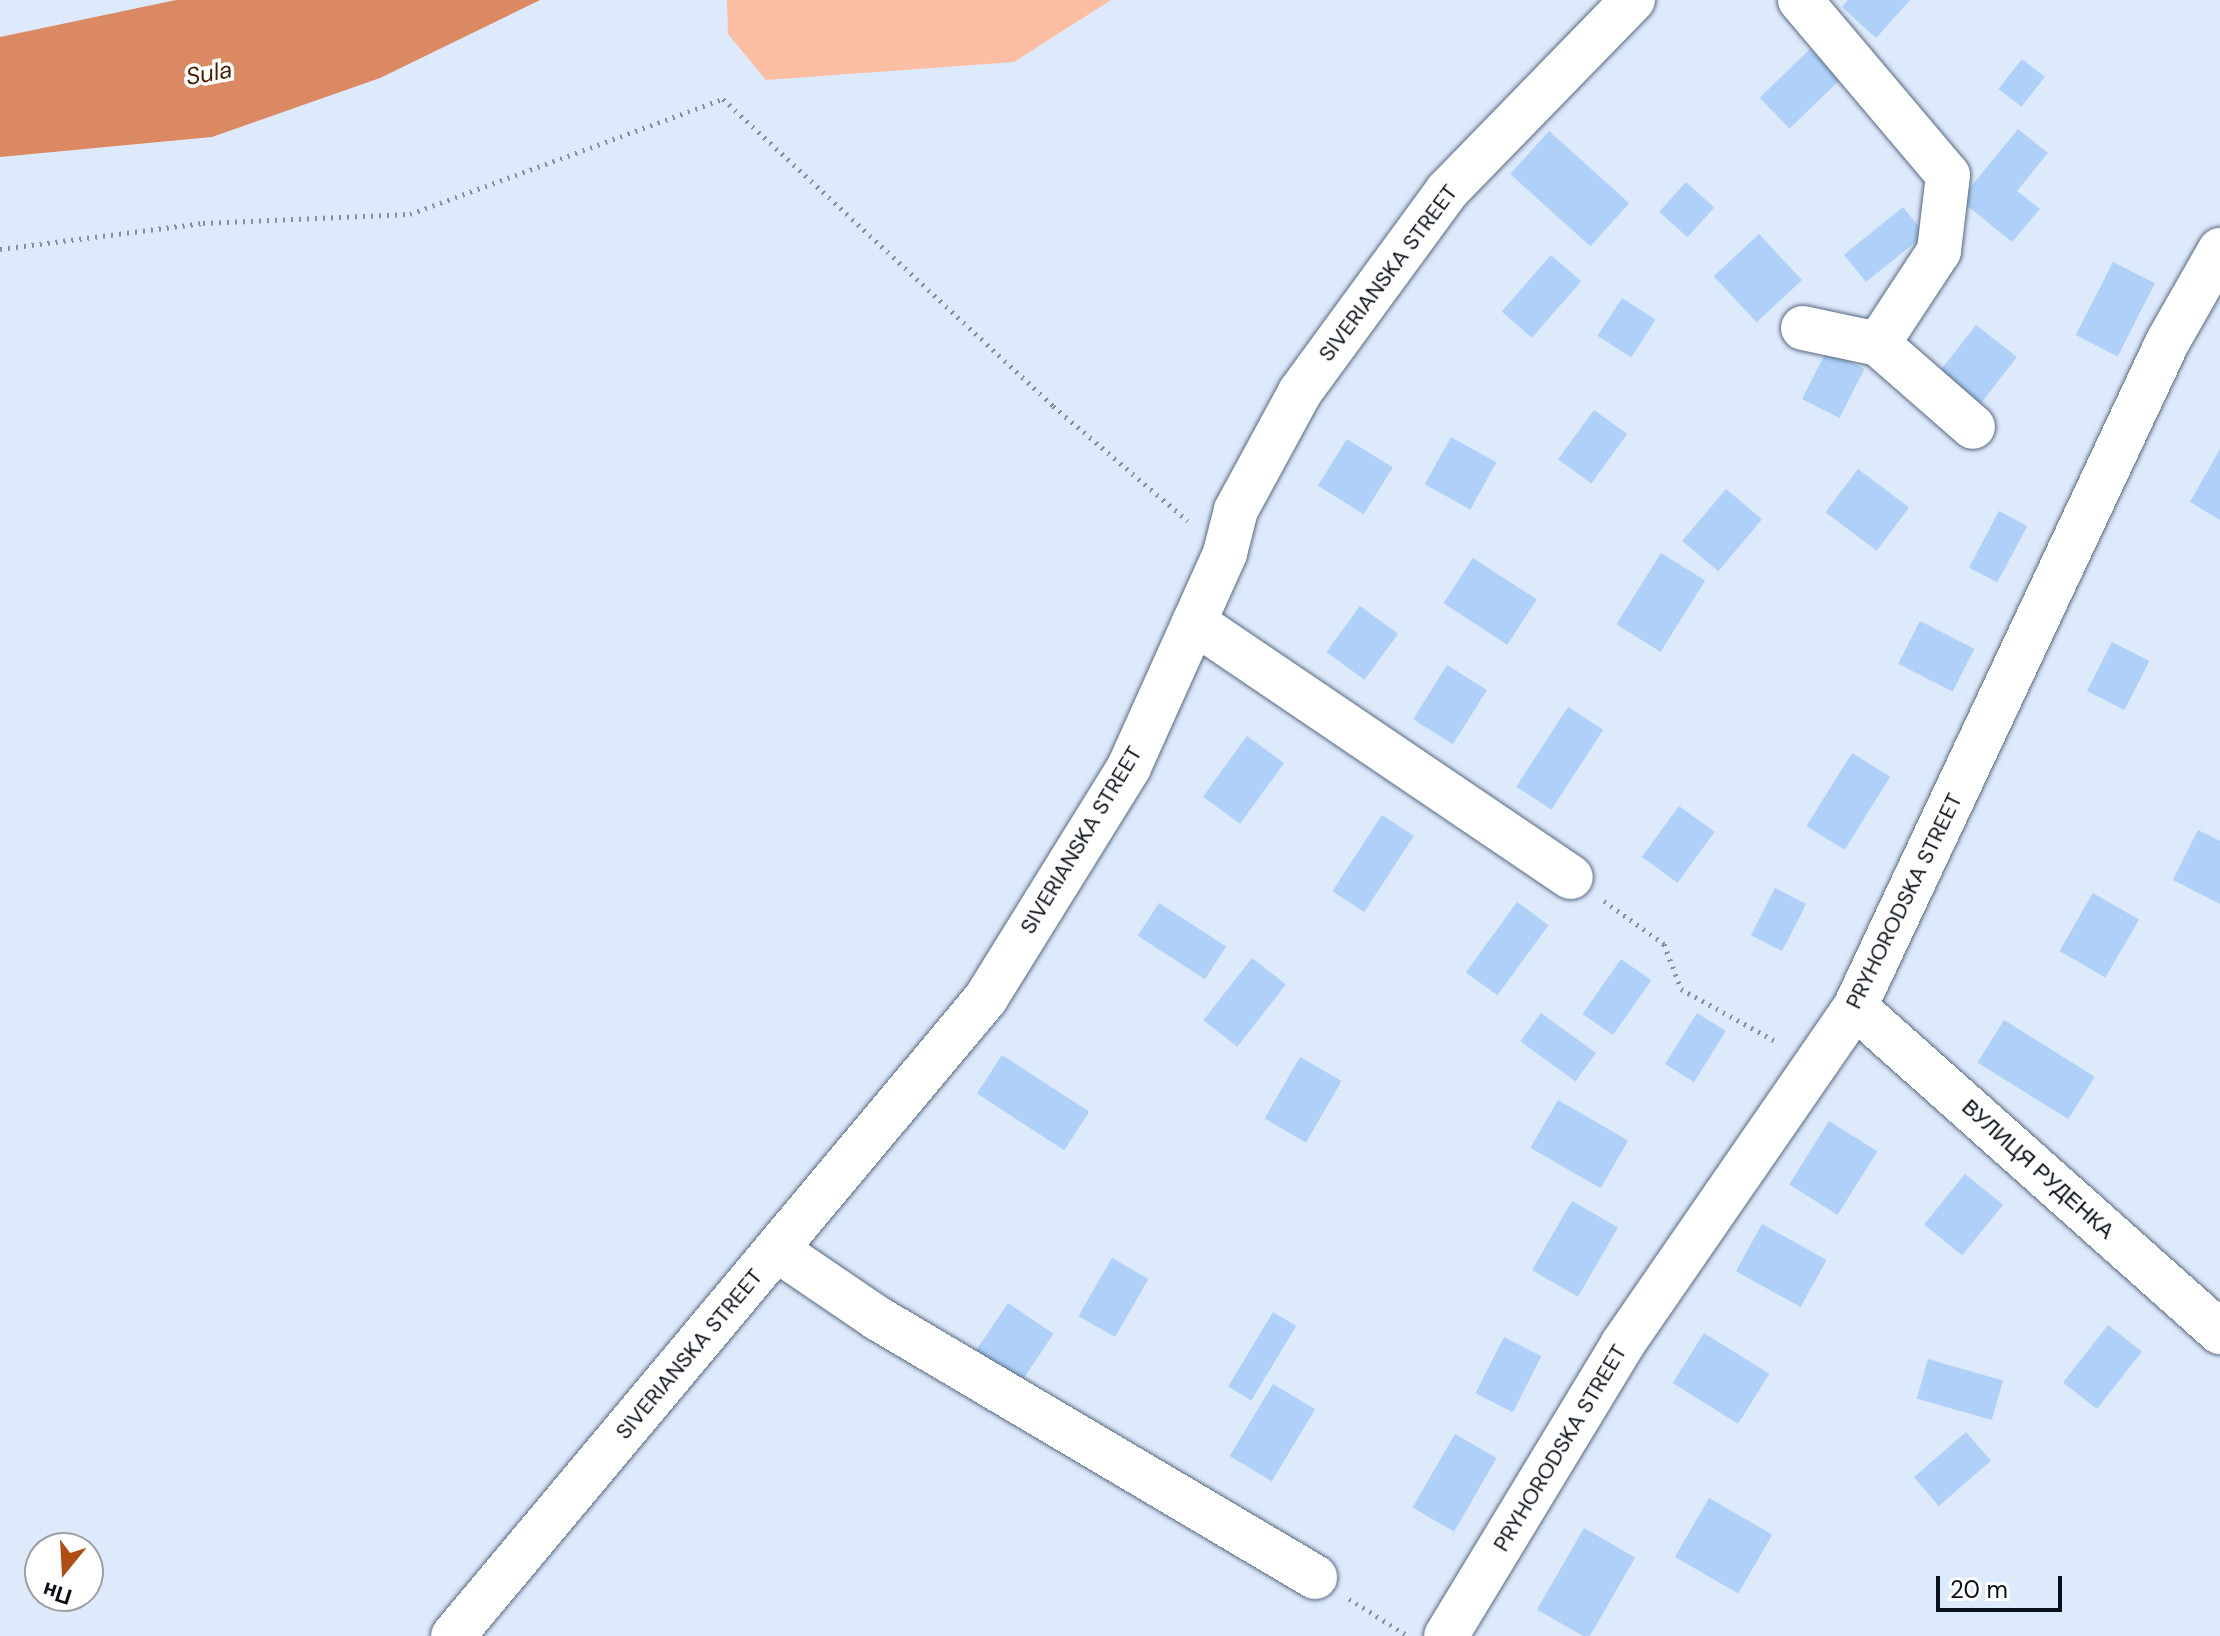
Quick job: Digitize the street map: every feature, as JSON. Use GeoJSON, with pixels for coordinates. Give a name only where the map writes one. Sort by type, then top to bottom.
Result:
{"type":"FeatureCollection","features":[{"type":"Feature","properties":{"kind":"street","name":"SIVERIANSKA STREET"},"geometry":{"type":"LineString","coordinates":[[453,1636],[986,998],[1129,767],[1225,553],[1236,510],[1300,392],[1447,191],[1633,0]]}},
{"type":"Feature","properties":{"kind":"street"},"geometry":{"type":"LineString","coordinates":[[1800,0],[1948,175],[1939,251],[1878,344]]}},
{"type":"Feature","properties":{"kind":"street","name":"PRYHORODSKA STREET"},"geometry":{"type":"LineString","coordinates":[[1446,1636],[1622,1345],[1855,1007],[2168,341],[2220,250]]}},
{"type":"Feature","properties":{"kind":"street"},"geometry":{"type":"LineString","coordinates":[[1803,328],[1878,344],[1973,427]]}},
{"type":"Feature","properties":{"kind":"street"},"geometry":{"type":"LineString","coordinates":[[1194,622],[1571,877]]}},
{"type":"Feature","properties":{"kind":"street","name":"ВУЛИЦЯ РУДЕНКА"},"geometry":{"type":"LineString","coordinates":[[1855,1007],[2220,1332]]}},
{"type":"Feature","properties":{"kind":"street"},"geometry":{"type":"LineString","coordinates":[[777,1250],[877,1318],[1315,1577]]}},
{"type":"Feature","properties":{"kind":"path"},"geometry":{"type":"LineString","coordinates":[[0,249],[203,223],[410,214],[723,99],[1053,406],[1225,553]]}},
{"type":"Feature","properties":{"kind":"path"},"geometry":{"type":"LineString","coordinates":[[1571,877],[1664,944],[1681,989],[1815,1063]]}},
{"type":"Feature","properties":{"kind":"path"},"geometry":{"type":"LineString","coordinates":[[1315,1577],[1409,1636]]}},
{"type":"Feature","properties":{"kind":"shaded area"},"geometry":{"type":"Polygon","coordinates":[[[727,0],[1111,0],[1014,62],[766,80],[728,34],[727,0]]]}},
{"type":"Feature","properties":{"kind":"water","name":"Sula"},"geometry":{"type":"Polygon","coordinates":[[[176,0],[540,0],[380,78],[212,137],[0,157],[0,37],[176,0]]]}},
{"type":"Feature","properties":{"kind":"building"},"geometry":{"type":"Polygon","coordinates":[[[1848,0],[1910,0],[1876,38],[1842,7],[1848,0]]]}},
{"type":"Feature","properties":{"kind":"building"},"geometry":{"type":"Polygon","coordinates":[[[1810,49],[1840,80],[1790,129],[1760,98],[1810,49]]]}},
{"type":"Feature","properties":{"kind":"building"},"geometry":{"type":"Polygon","coordinates":[[[2022,59],[2045,77],[2021,107],[1999,89],[2022,59]]]}},
{"type":"Feature","properties":{"kind":"building"},"geometry":{"type":"Polygon","coordinates":[[[2018,129],[2048,153],[2017,191],[2040,209],[2012,242],[1960,200],[2018,129]]]}},
{"type":"Feature","properties":{"kind":"building"},"geometry":{"type":"Polygon","coordinates":[[[1549,131],[1629,203],[1590,246],[1510,174],[1549,131]]]}},
{"type":"Feature","properties":{"kind":"building"},"geometry":{"type":"Polygon","coordinates":[[[1686,182],[1714,207],[1687,237],[1659,212],[1686,182]]]}},
{"type":"Feature","properties":{"kind":"building"},"geometry":{"type":"Polygon","coordinates":[[[1903,207],[1925,234],[1866,282],[1844,255],[1903,207]]]}},
{"type":"Feature","properties":{"kind":"building"},"geometry":{"type":"Polygon","coordinates":[[[1759,234],[1802,280],[1757,322],[1714,276],[1759,234]]]}},
{"type":"Feature","properties":{"kind":"building"},"geometry":{"type":"Polygon","coordinates":[[[1551,255],[1581,281],[1532,338],[1502,312],[1551,255]]]}},
{"type":"Feature","properties":{"kind":"building"},"geometry":{"type":"Polygon","coordinates":[[[2113,262],[2155,283],[2118,356],[2076,335],[2113,262]]]}},
{"type":"Feature","properties":{"kind":"building"},"geometry":{"type":"Polygon","coordinates":[[[1622,298],[1656,320],[1631,358],[1597,336],[1622,298]]]}},
{"type":"Feature","properties":{"kind":"building"},"geometry":{"type":"Polygon","coordinates":[[[1976,325],[2017,357],[1981,404],[1940,371],[1976,325]]]}},
{"type":"Feature","properties":{"kind":"building"},"geometry":{"type":"Polygon","coordinates":[[[1827,350],[1864,369],[1839,418],[1802,399],[1827,350]]]}},
{"type":"Feature","properties":{"kind":"building"},"geometry":{"type":"Polygon","coordinates":[[[1594,410],[1627,434],[1591,483],[1558,459],[1594,410]]]}},
{"type":"Feature","properties":{"kind":"building"},"geometry":{"type":"Polygon","coordinates":[[[1451,437],[1496,462],[1470,509],[1425,484],[1451,437]]]}},
{"type":"Feature","properties":{"kind":"building"},"geometry":{"type":"Polygon","coordinates":[[[1347,439],[1393,468],[1364,514],[1318,486],[1347,439]]]}},
{"type":"Feature","properties":{"kind":"building"},"geometry":{"type":"Polygon","coordinates":[[[2220,449],[2220,520],[2190,502],[2220,449]]]}},
{"type":"Feature","properties":{"kind":"building"},"geometry":{"type":"Polygon","coordinates":[[[1858,469],[1909,508],[1877,551],[1826,512],[1858,469]]]}},
{"type":"Feature","properties":{"kind":"building"},"geometry":{"type":"Polygon","coordinates":[[[1726,489],[1762,519],[1718,571],[1682,541],[1726,489]]]}},
{"type":"Feature","properties":{"kind":"building"},"geometry":{"type":"Polygon","coordinates":[[[1999,511],[2027,526],[1997,583],[1969,568],[1999,511]]]}},
{"type":"Feature","properties":{"kind":"building"},"geometry":{"type":"Polygon","coordinates":[[[1661,553],[1705,581],[1661,652],[1616,624],[1661,553]]]}},
{"type":"Feature","properties":{"kind":"building"},"geometry":{"type":"Polygon","coordinates":[[[1473,558],[1537,599],[1507,645],[1444,603],[1473,558]]]}},
{"type":"Feature","properties":{"kind":"building"},"geometry":{"type":"Polygon","coordinates":[[[1360,606],[1398,634],[1365,680],[1326,652],[1360,606]]]}},
{"type":"Feature","properties":{"kind":"building"},"geometry":{"type":"Polygon","coordinates":[[[1920,621],[1974,649],[1953,691],[1898,664],[1920,621]]]}},
{"type":"Feature","properties":{"kind":"building"},"geometry":{"type":"Polygon","coordinates":[[[2112,642],[2149,661],[2124,710],[2087,691],[2112,642]]]}},
{"type":"Feature","properties":{"kind":"building"},"geometry":{"type":"Polygon","coordinates":[[[1447,665],[1487,690],[1453,744],[1413,719],[1447,665]]]}},
{"type":"Feature","properties":{"kind":"building"},"geometry":{"type":"Polygon","coordinates":[[[1568,707],[1603,730],[1551,810],[1516,787],[1568,707]]]}},
{"type":"Feature","properties":{"kind":"building"},"geometry":{"type":"Polygon","coordinates":[[[1247,736],[1284,763],[1240,824],[1203,797],[1247,736]]]}},
{"type":"Feature","properties":{"kind":"building"},"geometry":{"type":"Polygon","coordinates":[[[1852,753],[1890,777],[1845,850],[1806,826],[1852,753]]]}},
{"type":"Feature","properties":{"kind":"building"},"geometry":{"type":"Polygon","coordinates":[[[1679,806],[1715,832],[1678,883],[1642,857],[1679,806]]]}},
{"type":"Feature","properties":{"kind":"building"},"geometry":{"type":"Polygon","coordinates":[[[1382,815],[1414,836],[1364,912],[1332,891],[1382,815]]]}},
{"type":"Feature","properties":{"kind":"building"},"geometry":{"type":"Polygon","coordinates":[[[2198,830],[2220,841],[2220,904],[2173,880],[2198,830]]]}},
{"type":"Feature","properties":{"kind":"building"},"geometry":{"type":"Polygon","coordinates":[[[1775,888],[1806,904],[1782,951],[1751,935],[1775,888]]]}},
{"type":"Feature","properties":{"kind":"building"},"geometry":{"type":"Polygon","coordinates":[[[2093,893],[2139,920],[2105,978],[2060,951],[2093,893]]]}},
{"type":"Feature","properties":{"kind":"building"},"geometry":{"type":"Polygon","coordinates":[[[1517,902],[1549,925],[1497,995],[1466,972],[1517,902]]]}},
{"type":"Feature","properties":{"kind":"building"},"geometry":{"type":"Polygon","coordinates":[[[1159,903],[1226,947],[1205,979],[1138,936],[1159,903]]]}},
{"type":"Feature","properties":{"kind":"building"},"geometry":{"type":"Polygon","coordinates":[[[1252,958],[1286,984],[1237,1047],[1203,1020],[1252,958]]]}},
{"type":"Feature","properties":{"kind":"building"},"geometry":{"type":"Polygon","coordinates":[[[1621,959],[1651,980],[1613,1035],[1583,1014],[1621,959]]]}},
{"type":"Feature","properties":{"kind":"building"},"geometry":{"type":"Polygon","coordinates":[[[1541,1013],[1596,1053],[1575,1081],[1520,1041],[1541,1013]]]}},
{"type":"Feature","properties":{"kind":"building"},"geometry":{"type":"Polygon","coordinates":[[[1697,1013],[1726,1031],[1694,1082],[1665,1064],[1697,1013]]]}},
{"type":"Feature","properties":{"kind":"building"},"geometry":{"type":"Polygon","coordinates":[[[2004,1020],[2095,1077],[2068,1119],[1978,1062],[2004,1020]]]}},
{"type":"Feature","properties":{"kind":"building"},"geometry":{"type":"Polygon","coordinates":[[[1002,1055],[1089,1112],[1064,1150],[977,1094],[1002,1055]]]}},
{"type":"Feature","properties":{"kind":"building"},"geometry":{"type":"Polygon","coordinates":[[[1300,1057],[1342,1081],[1306,1142],[1264,1118],[1300,1057]]]}},
{"type":"Feature","properties":{"kind":"building"},"geometry":{"type":"Polygon","coordinates":[[[1558,1100],[1628,1140],[1601,1188],[1530,1148],[1558,1100]]]}},
{"type":"Feature","properties":{"kind":"building"},"geometry":{"type":"Polygon","coordinates":[[[1829,1121],[1877,1151],[1838,1215],[1789,1185],[1829,1121]]]}},
{"type":"Feature","properties":{"kind":"building"},"geometry":{"type":"Polygon","coordinates":[[[1965,1174],[2003,1205],[1962,1255],[1924,1225],[1965,1174]]]}},
{"type":"Feature","properties":{"kind":"building"},"geometry":{"type":"Polygon","coordinates":[[[1572,1201],[1618,1228],[1578,1297],[1532,1270],[1572,1201]]]}},
{"type":"Feature","properties":{"kind":"building"},"geometry":{"type":"Polygon","coordinates":[[[1762,1224],[1827,1260],[1801,1307],[1736,1271],[1762,1224]]]}},
{"type":"Feature","properties":{"kind":"building"},"geometry":{"type":"Polygon","coordinates":[[[1112,1258],[1148,1279],[1115,1337],[1078,1316],[1112,1258]]]}},
{"type":"Feature","properties":{"kind":"building"},"geometry":{"type":"Polygon","coordinates":[[[1008,1303],[1054,1334],[1021,1383],[975,1352],[1008,1303]]]}},
{"type":"Feature","properties":{"kind":"building"},"geometry":{"type":"Polygon","coordinates":[[[1273,1312],[1296,1326],[1251,1400],[1228,1387],[1273,1312]]]}},
{"type":"Feature","properties":{"kind":"building"},"geometry":{"type":"Polygon","coordinates":[[[2108,1325],[2142,1351],[2097,1409],[2063,1383],[2108,1325]]]}},
{"type":"Feature","properties":{"kind":"building"},"geometry":{"type":"Polygon","coordinates":[[[1704,1333],[1769,1374],[1738,1424],[1673,1383],[1704,1333]]]}},
{"type":"Feature","properties":{"kind":"building"},"geometry":{"type":"Polygon","coordinates":[[[1504,1337],[1541,1356],[1513,1412],[1475,1393],[1504,1337]]]}},
{"type":"Feature","properties":{"kind":"building"},"geometry":{"type":"Polygon","coordinates":[[[1928,1359],[2003,1380],[1992,1420],[1917,1398],[1928,1359]]]}},
{"type":"Feature","properties":{"kind":"building"},"geometry":{"type":"Polygon","coordinates":[[[1273,1384],[1315,1409],[1272,1481],[1230,1456],[1273,1384]]]}},
{"type":"Feature","properties":{"kind":"building"},"geometry":{"type":"Polygon","coordinates":[[[1966,1432],[1991,1461],[1939,1506],[1914,1477],[1966,1432]]]}},
{"type":"Feature","properties":{"kind":"building"},"geometry":{"type":"Polygon","coordinates":[[[1455,1434],[1497,1458],[1454,1532],[1412,1508],[1455,1434]]]}},
{"type":"Feature","properties":{"kind":"building"},"geometry":{"type":"Polygon","coordinates":[[[1709,1498],[1772,1534],[1738,1593],[1675,1557],[1709,1498]]]}},
{"type":"Feature","properties":{"kind":"building"},"geometry":{"type":"Polygon","coordinates":[[[1584,1528],[1635,1558],[1590,1636],[1583,1636],[1537,1609],[1584,1528]]]}}]}
